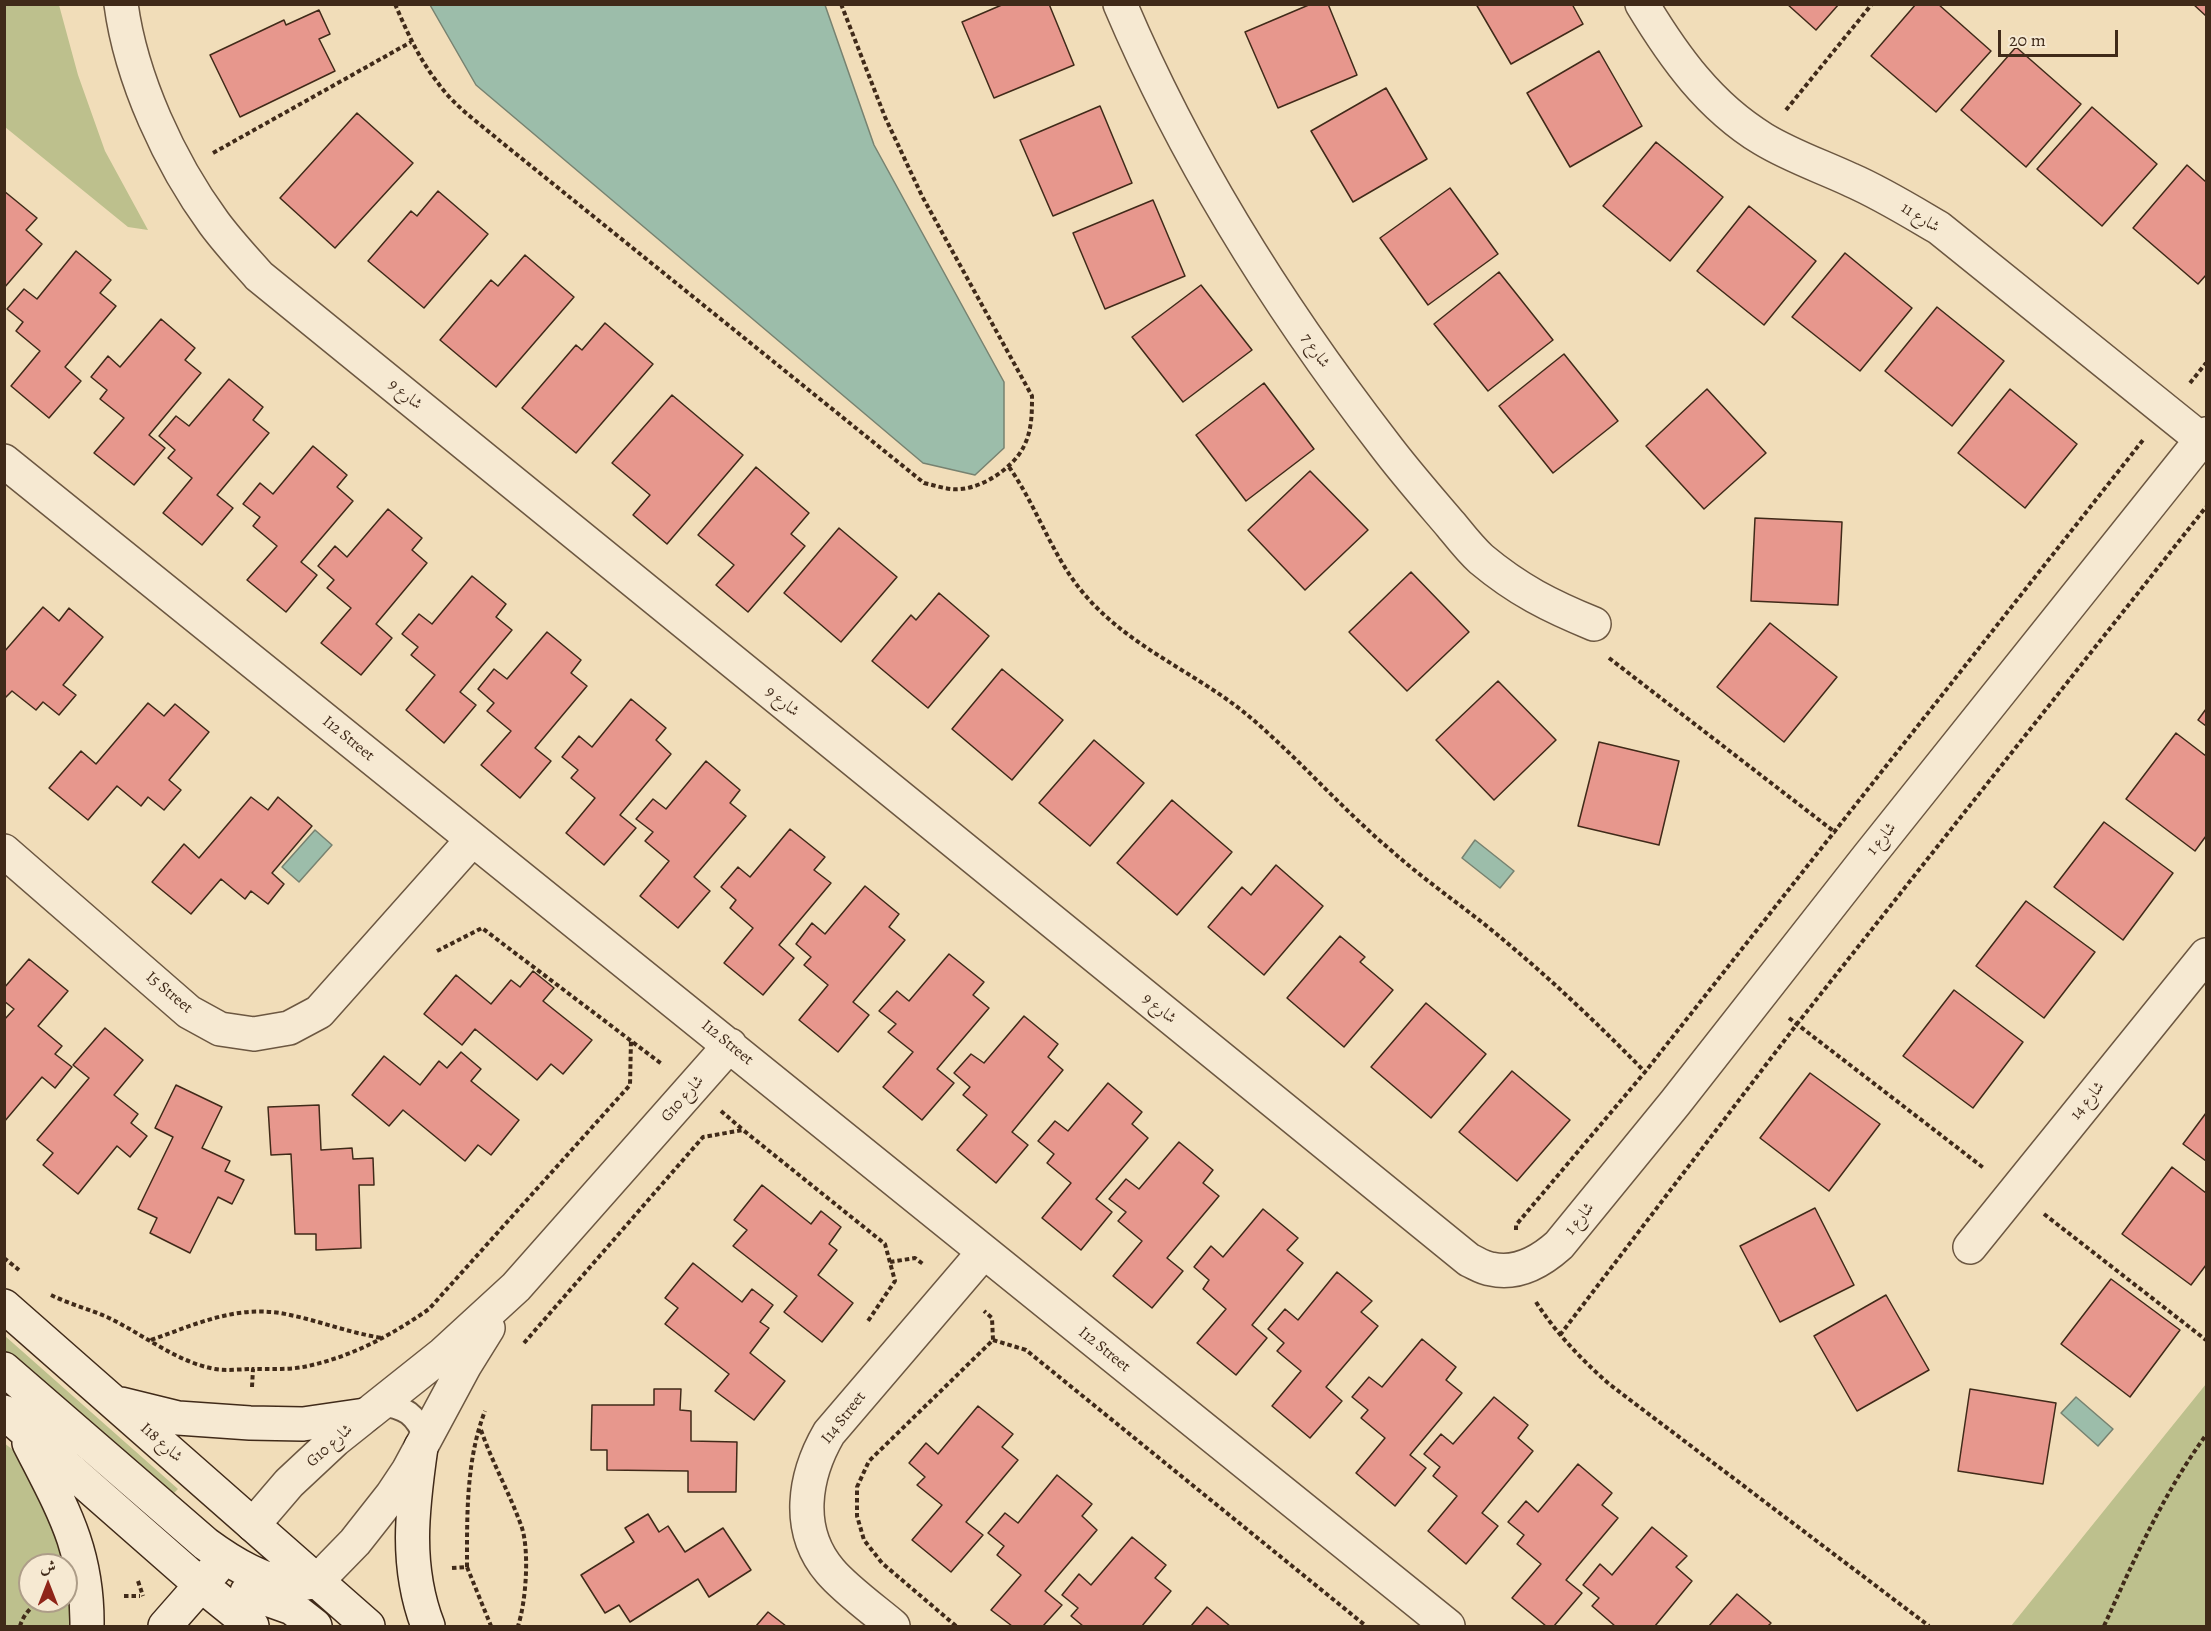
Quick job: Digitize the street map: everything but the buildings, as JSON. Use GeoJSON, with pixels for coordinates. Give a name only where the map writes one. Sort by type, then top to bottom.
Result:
{"type":"FeatureCollection","features":[{"type":"Feature","properties":{"kind":"street","name":"شارع 9"},"geometry":{"type":"LineString","coordinates":[[121,4],[123,20],[145,96],[180,171],[215,224],[259,276],[1469,1260],[1491,1269],[1517,1269],[1541,1260],[1559,1245]]}},
{"type":"Feature","properties":{"kind":"street","name":"شارع 7"},"geometry":{"type":"LineString","coordinates":[[1120,4],[1178,127],[1229,219],[1285,308],[1345,394],[1410,477],[1479,557],[1514,585],[1552,607],[1594,624]]}},
{"type":"Feature","properties":{"kind":"street","name":"شارع 11"},"geometry":{"type":"LineString","coordinates":[[1642,4],[1669,50],[1695,83],[1726,112],[1763,139],[1805,161],[1887,198],[1939,228],[2166,411],[2204,437]]}},
{"type":"Feature","properties":{"kind":"street","name":"شارع 1"},"geometry":{"type":"LineString","coordinates":[[1559,1245],[1675,1103],[1868,857],[2204,437]]}},
{"type":"Feature","properties":{"kind":"street","name":"I12 Street"},"geometry":{"type":"LineString","coordinates":[[4,461],[1448,1626]]}},
{"type":"Feature","properties":{"kind":"street","name":"I5 Street"},"geometry":{"type":"LineString","coordinates":[[4,851],[189,1012],[220,1029],[254,1034],[289,1028],[320,1012],[472,840]]}},
{"type":"Feature","properties":{"kind":"street","name":"شارع 14"},"geometry":{"type":"LineString","coordinates":[[1970,1247],[2206,955]]}},
{"type":"Feature","properties":{"kind":"street","name":"G10 شارع"},"geometry":{"type":"LineString","coordinates":[[165,1626],[289,1483],[334,1440],[442,1354],[516,1287],[730,1045]]}},
{"type":"Feature","properties":{"kind":"street","name":"I14 Street"},"geometry":{"type":"LineString","coordinates":[[893,1626],[830,1571],[817,1550],[809,1527],[806,1503],[809,1478],[817,1454],[829,1433],[983,1253]]}},
{"type":"Feature","properties":{"kind":"street","name":"G10 شارع"},"geometry":{"type":"LineString","coordinates":[[294,1620],[317,1581],[376,1517],[408,1472],[465,1365],[516,1287]]}},
{"type":"Feature","properties":{"kind":"street","name":"I18 شارع"},"geometry":{"type":"LineString","coordinates":[[4,1306],[368,1626]]}},
{"type":"Feature","properties":{"kind":"street"},"geometry":{"type":"LineString","coordinates":[[4,1369],[225,1558],[247,1571],[271,1579],[297,1585],[317,1581]]}},
{"type":"Feature","properties":{"kind":"street"},"geometry":{"type":"LineString","coordinates":[[117,1403],[178,1418],[250,1423],[303,1424],[373,1409]]}},
{"type":"Feature","properties":{"kind":"street"},"geometry":{"type":"LineString","coordinates":[[12,1418],[201,1585],[252,1626]]}},
{"type":"Feature","properties":{"kind":"street"},"geometry":{"type":"LineString","coordinates":[[12,1418],[68,1519],[81,1557],[87,1597],[87,1626]]}},
{"type":"Feature","properties":{"kind":"street"},"geometry":{"type":"LineString","coordinates":[[423,1442],[412,1510],[411,1545],[414,1572],[428,1626]]}},
{"type":"Feature","properties":{"kind":"street"},"geometry":{"type":"LineString","coordinates":[[201,1585],[248,1592],[294,1620]]}},
{"type":"Feature","properties":{"kind":"lane"},"geometry":{"type":"LineString","coordinates":[[373,1409],[395,1406],[409,1413],[419,1424],[423,1442]]}},
{"type":"Feature","properties":{"kind":"path"},"geometry":{"type":"LineString","coordinates":[[395,4],[411,42],[438,85],[465,112],[924,483],[954,489],[983,483],[1009,467],[1024,447],[1032,422],[1032,396],[922,196],[885,117],[841,4]]}},
{"type":"Feature","properties":{"kind":"path"},"geometry":{"type":"LineString","coordinates":[[1763,139],[1872,4]]}},
{"type":"Feature","properties":{"kind":"path"},"geometry":{"type":"LineString","coordinates":[[180,171],[411,42]]}},
{"type":"Feature","properties":{"kind":"path"},"geometry":{"type":"LineString","coordinates":[[1929,1626],[1610,1384],[1584,1361],[1560,1335],[1536,1303],[1517,1269],[1516,1225],[1645,1072],[2206,363]]}},
{"type":"Feature","properties":{"kind":"path"},"geometry":{"type":"LineString","coordinates":[[1009,467],[1030,500],[1046,536],[1068,574],[1103,614],[1122,632],[1250,717],[1394,854],[1506,942],[1564,993],[1675,1103]]}},
{"type":"Feature","properties":{"kind":"path"},"geometry":{"type":"LineString","coordinates":[[1560,1335],[1797,1024],[2206,507]]}},
{"type":"Feature","properties":{"kind":"path"},"geometry":{"type":"LineString","coordinates":[[1608,657],[1868,857]]}},
{"type":"Feature","properties":{"kind":"path"},"geometry":{"type":"LineString","coordinates":[[436,951],[482,928],[693,1087],[885,1244],[895,1281],[868,1321]]}},
{"type":"Feature","properties":{"kind":"path"},"geometry":{"type":"LineString","coordinates":[[50,1294],[70,1305],[104,1316],[151,1340],[181,1359],[216,1369],[307,1367],[357,1351],[398,1331],[429,1308],[630,1085],[631,1040]]}},
{"type":"Feature","properties":{"kind":"path"},"geometry":{"type":"LineString","coordinates":[[519,1348],[703,1137],[743,1130]]}},
{"type":"Feature","properties":{"kind":"path"},"geometry":{"type":"LineString","coordinates":[[4,1258],[22,1273]]}},
{"type":"Feature","properties":{"kind":"path"},"geometry":{"type":"LineString","coordinates":[[890,1262],[915,1258],[955,1286],[992,1318],[993,1340],[869,1461],[857,1487],[857,1516],[864,1540],[882,1563],[956,1626]]}},
{"type":"Feature","properties":{"kind":"path"},"geometry":{"type":"LineString","coordinates":[[151,1340],[196,1322],[226,1314],[252,1312],[279,1313],[384,1338]]}},
{"type":"Feature","properties":{"kind":"path"},"geometry":{"type":"LineString","coordinates":[[993,1340],[1026,1350],[1366,1626]]}},
{"type":"Feature","properties":{"kind":"path"},"geometry":{"type":"LineString","coordinates":[[250,1423],[252,1370]]}},
{"type":"Feature","properties":{"kind":"path"},"geometry":{"type":"LineString","coordinates":[[488,1405],[474,1455],[467,1501],[467,1567],[491,1626]]}},
{"type":"Feature","properties":{"kind":"path"},"geometry":{"type":"LineString","coordinates":[[481,1428],[490,1456],[522,1527],[526,1574],[518,1626]]}},
{"type":"Feature","properties":{"kind":"path"},"geometry":{"type":"LineString","coordinates":[[2104,1626],[2163,1503],[2206,1436]]}},
{"type":"Feature","properties":{"kind":"path"},"geometry":{"type":"LineString","coordinates":[[414,1572],[467,1567]]}},
{"type":"Feature","properties":{"kind":"path"},"geometry":{"type":"LineString","coordinates":[[20,1626],[28,1613]]}},
{"type":"Feature","properties":{"kind":"green space"},"geometry":{"type":"Polygon","coordinates":[[[4,5],[59,5],[78,75],[105,151],[148,230],[128,227],[5,127],[4,5]]]}},
{"type":"Feature","properties":{"kind":"green space"},"geometry":{"type":"Polygon","coordinates":[[[5,1336],[178,1489],[169,1498],[5,1354],[5,1336]]]}},
{"type":"Feature","properties":{"kind":"green space"},"geometry":{"type":"Polygon","coordinates":[[[2206,1384],[2206,1626],[2011,1626],[2206,1384]]]}},
{"type":"Feature","properties":{"kind":"green space"},"geometry":{"type":"Polygon","coordinates":[[[4,1443],[17,1453],[57,1513],[67,1553],[18,1553],[18,1613],[74,1613],[73,1626],[5,1626],[4,1443]]]}},
{"type":"Feature","properties":{"kind":"shaded area"},"geometry":{"type":"Polygon","coordinates":[[[430,5],[825,5],[874,145],[1004,382],[1004,448],[975,475],[923,463],[476,85],[430,5]]]}},
{"type":"Feature","properties":{"kind":"shaded area"},"geometry":{"type":"Polygon","coordinates":[[[315,830],[332,845],[299,882],[282,867],[315,830]]]}},
{"type":"Feature","properties":{"kind":"shaded area"},"geometry":{"type":"Polygon","coordinates":[[[1475,840],[1514,871],[1500,888],[1462,858],[1475,840]]]}},
{"type":"Feature","properties":{"kind":"shaded area"},"geometry":{"type":"Polygon","coordinates":[[[2076,1397],[2113,1429],[2098,1446],[2061,1413],[2076,1397]]]}}]}
